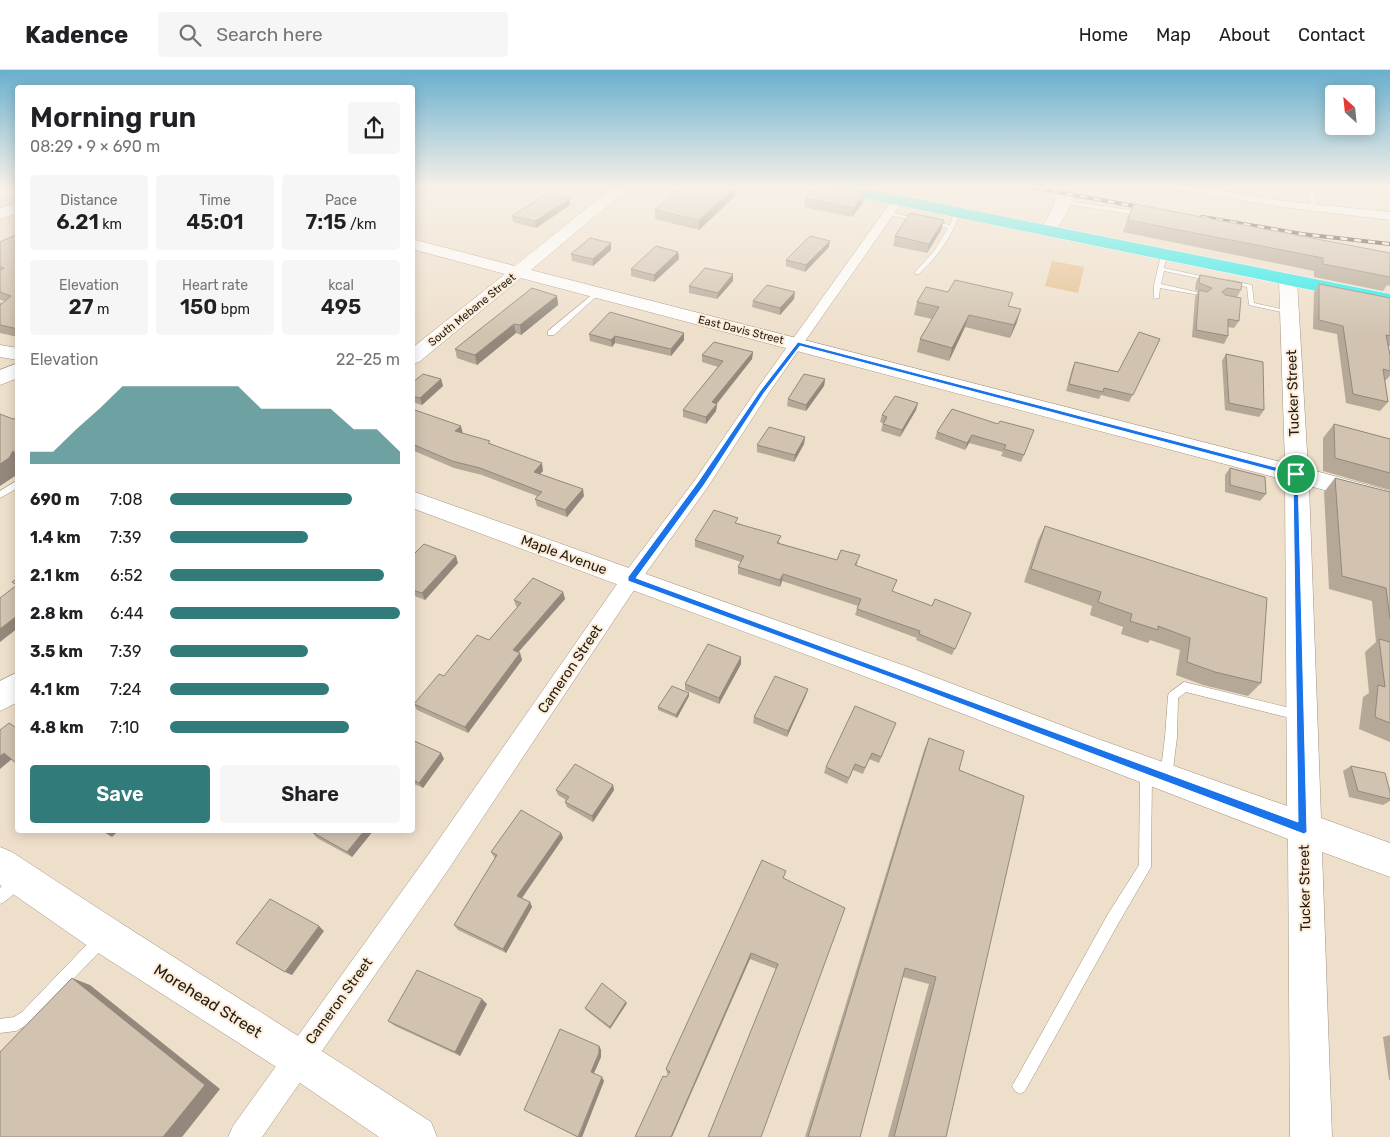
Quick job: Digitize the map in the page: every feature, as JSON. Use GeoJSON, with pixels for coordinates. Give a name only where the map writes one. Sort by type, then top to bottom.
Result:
{"type":"FeatureCollection","features":[{"type":"Feature","properties":{"kind":"highway"},"geometry":{"type":"LineString","coordinates":[[1069,236],[1162,262],[1288,280],[1390,300]]}},
{"type":"Feature","properties":{"kind":"street","name":"South Mebane Street"},"geometry":{"type":"LineString","coordinates":[[415,356],[563,236]]}},
{"type":"Feature","properties":{"kind":"street","name":"Cameron Street"},"geometry":{"type":"LineString","coordinates":[[244,1137],[298,1058],[437,864],[631,579],[701,484],[762,392],[874,236]]}},
{"type":"Feature","properties":{"kind":"street","name":"East Davis Street"},"geometry":{"type":"LineString","coordinates":[[415,245],[596,294],[798,344],[1390,499]]}},
{"type":"Feature","properties":{"kind":"street","name":"Tucker Street"},"geometry":{"type":"LineString","coordinates":[[1288,280],[1291,312],[1296,474],[1311,1137]]}},
{"type":"Feature","properties":{"kind":"street"},"geometry":{"type":"LineString","coordinates":[[0,351],[15,354]]}},
{"type":"Feature","properties":{"kind":"street"},"geometry":{"type":"LineString","coordinates":[[0,379],[15,371]]}},
{"type":"Feature","properties":{"kind":"street","name":"Maple Avenue"},"geometry":{"type":"LineString","coordinates":[[415,500],[889,673],[1390,860]]}},
{"type":"Feature","properties":{"kind":"street"},"geometry":{"type":"LineString","coordinates":[[0,698],[15,686]]}},
{"type":"Feature","properties":{"kind":"street","name":"Morehead Street"},"geometry":{"type":"LineString","coordinates":[[7,880],[105,936],[298,1058],[416,1137]]}},
{"type":"Feature","properties":{"kind":"lane"},"geometry":{"type":"LineString","coordinates":[[918,273],[939,253],[947,236]]}},
{"type":"Feature","properties":{"kind":"lane"},"geometry":{"type":"LineString","coordinates":[[1162,262],[1183,282],[1201,288]]}},
{"type":"Feature","properties":{"kind":"lane"},"geometry":{"type":"LineString","coordinates":[[1156,298],[1162,262]]}},
{"type":"Feature","properties":{"kind":"lane"},"geometry":{"type":"LineString","coordinates":[[1157,285],[1183,282],[1201,288],[1229,285],[1250,286],[1247,303],[1291,312]]}},
{"type":"Feature","properties":{"kind":"lane"},"geometry":{"type":"LineString","coordinates":[[551,333],[596,294]]}},
{"type":"Feature","properties":{"kind":"lane"},"geometry":{"type":"LineString","coordinates":[[0,495],[15,485]]}},
{"type":"Feature","properties":{"kind":"lane"},"geometry":{"type":"LineString","coordinates":[[1020,1086],[1113,919],[1145,867],[1156,774],[1171,737],[1173,696],[1184,687],[1301,716]]}},
{"type":"Feature","properties":{"kind":"lane"},"geometry":{"type":"LineString","coordinates":[[0,1026],[16,1024],[27,1017],[105,936]]}},
{"type":"Feature","properties":{"kind":"shaded area"},"geometry":{"type":"Polygon","coordinates":[[[1052,261],[1084,267],[1078,293],[1045,286],[1052,261]]]}},
{"type":"Feature","properties":{"kind":"building"},"geometry":{"type":"Polygon","coordinates":[[[15,236],[15,328],[0,325],[0,305],[11,296],[0,292],[0,270],[4,268],[0,267],[0,242],[15,236]]]}},
{"type":"Feature","properties":{"kind":"building"},"geometry":{"type":"Polygon","coordinates":[[[810,236],[830,241],[806,265],[786,260],[810,236]]]}},
{"type":"Feature","properties":{"kind":"building"},"geometry":{"type":"Polygon","coordinates":[[[895,236],[934,236],[929,244],[895,236]]]}},
{"type":"Feature","properties":{"kind":"building"},"geometry":{"type":"Polygon","coordinates":[[[1209,236],[1300,236],[1390,253],[1390,277],[1323,264],[1323,258],[1209,236]]]}},
{"type":"Feature","properties":{"kind":"building"},"geometry":{"type":"Polygon","coordinates":[[[590,238],[611,243],[593,259],[571,254],[590,238]]]}},
{"type":"Feature","properties":{"kind":"building"},"geometry":{"type":"Polygon","coordinates":[[[656,246],[678,252],[654,275],[631,269],[656,246]]]}},
{"type":"Feature","properties":{"kind":"building"},"geometry":{"type":"Polygon","coordinates":[[[705,268],[733,274],[718,293],[689,286],[705,268]]]}},
{"type":"Feature","properties":{"kind":"building"},"geometry":{"type":"Polygon","coordinates":[[[1200,275],[1242,283],[1241,290],[1227,288],[1222,292],[1225,295],[1241,298],[1239,321],[1228,319],[1228,336],[1196,330],[1199,290],[1207,292],[1212,288],[1199,283],[1200,275]]]}},
{"type":"Feature","properties":{"kind":"building"},"geometry":{"type":"Polygon","coordinates":[[[955,280],[1013,293],[1008,306],[1021,309],[1014,325],[969,315],[952,348],[920,339],[939,307],[917,302],[926,287],[948,292],[955,280]]]}},
{"type":"Feature","properties":{"kind":"building"},"geometry":{"type":"Polygon","coordinates":[[[1319,284],[1390,298],[1390,336],[1386,335],[1390,355],[1390,371],[1383,369],[1388,402],[1353,394],[1343,326],[1319,320],[1319,284]]]}},
{"type":"Feature","properties":{"kind":"building"},"geometry":{"type":"Polygon","coordinates":[[[767,285],[795,292],[780,308],[753,301],[767,285]]]}},
{"type":"Feature","properties":{"kind":"building"},"geometry":{"type":"Polygon","coordinates":[[[532,288],[557,296],[520,325],[514,324],[475,355],[455,349],[532,288]]]}},
{"type":"Feature","properties":{"kind":"building"},"geometry":{"type":"Polygon","coordinates":[[[610,312],[684,333],[671,349],[615,336],[611,340],[589,334],[610,312]]]}},
{"type":"Feature","properties":{"kind":"building"},"geometry":{"type":"Polygon","coordinates":[[[1139,332],[1160,339],[1133,395],[1104,388],[1103,392],[1069,384],[1075,362],[1118,372],[1139,332]]]}},
{"type":"Feature","properties":{"kind":"building"},"geometry":{"type":"Polygon","coordinates":[[[714,342],[753,352],[712,402],[717,404],[706,417],[683,410],[723,361],[702,355],[714,342]]]}},
{"type":"Feature","properties":{"kind":"building"},"geometry":{"type":"Polygon","coordinates":[[[1226,354],[1263,362],[1264,410],[1229,403],[1226,354]]]}},
{"type":"Feature","properties":{"kind":"building"},"geometry":{"type":"Polygon","coordinates":[[[423,374],[441,379],[420,398],[415,397],[415,381],[423,374]]]}},
{"type":"Feature","properties":{"kind":"building"},"geometry":{"type":"Polygon","coordinates":[[[804,374],[825,379],[806,405],[788,399],[804,374]]]}},
{"type":"Feature","properties":{"kind":"building"},"geometry":{"type":"Polygon","coordinates":[[[895,396],[918,403],[902,430],[883,424],[887,417],[882,415],[895,396]]]}},
{"type":"Feature","properties":{"kind":"building"},"geometry":{"type":"Polygon","coordinates":[[[952,409],[998,424],[1000,421],[1034,430],[1024,455],[1004,449],[1006,445],[972,435],[967,443],[937,432],[952,409]]]}},
{"type":"Feature","properties":{"kind":"building"},"geometry":{"type":"Polygon","coordinates":[[[415,410],[461,426],[455,431],[490,441],[488,443],[542,463],[534,472],[583,489],[565,510],[535,499],[542,492],[480,468],[452,461],[415,445],[415,410]]]}},
{"type":"Feature","properties":{"kind":"building"},"geometry":{"type":"Polygon","coordinates":[[[0,414],[15,419],[15,452],[13,451],[9,458],[0,464],[0,414]]]}},
{"type":"Feature","properties":{"kind":"building"},"geometry":{"type":"Polygon","coordinates":[[[1334,424],[1390,439],[1390,473],[1335,458],[1334,424]]]}},
{"type":"Feature","properties":{"kind":"building"},"geometry":{"type":"Polygon","coordinates":[[[769,427],[805,437],[795,455],[757,445],[769,427]]]}},
{"type":"Feature","properties":{"kind":"building"},"geometry":{"type":"Polygon","coordinates":[[[1230,468],[1265,477],[1266,494],[1230,485],[1230,468]]]}},
{"type":"Feature","properties":{"kind":"building"},"geometry":{"type":"Polygon","coordinates":[[[1335,478],[1390,492],[1390,619],[1386,588],[1342,576],[1335,478]]]}},
{"type":"Feature","properties":{"kind":"building"},"geometry":{"type":"Polygon","coordinates":[[[714,510],[738,518],[735,523],[781,536],[777,543],[837,560],[841,550],[860,555],[855,565],[897,580],[892,591],[932,606],[935,599],[971,613],[955,649],[919,634],[920,631],[857,609],[861,599],[783,574],[780,580],[738,567],[744,556],[695,540],[714,510]]]}},
{"type":"Feature","properties":{"kind":"building"},"geometry":{"type":"Polygon","coordinates":[[[1045,526],[1267,598],[1261,683],[1215,672],[1187,662],[1190,638],[1158,626],[1158,630],[1130,621],[1132,614],[1098,602],[1101,592],[1031,569],[1045,526]]]}},
{"type":"Feature","properties":{"kind":"building"},"geometry":{"type":"Polygon","coordinates":[[[424,544],[456,556],[422,593],[415,591],[415,553],[424,544]]]}},
{"type":"Feature","properties":{"kind":"building"},"geometry":{"type":"Polygon","coordinates":[[[533,578],[563,592],[513,650],[520,653],[465,727],[415,704],[439,674],[444,676],[477,635],[489,640],[521,603],[514,600],[533,578]]]}},
{"type":"Feature","properties":{"kind":"building"},"geometry":{"type":"Polygon","coordinates":[[[15,587],[15,617],[0,629],[0,598],[15,587]]]}},
{"type":"Feature","properties":{"kind":"building"},"geometry":{"type":"Polygon","coordinates":[[[1379,639],[1390,642],[1390,723],[1375,717],[1378,685],[1385,687],[1379,639]]]}},
{"type":"Feature","properties":{"kind":"building"},"geometry":{"type":"Polygon","coordinates":[[[708,644],[741,657],[719,698],[685,684],[708,644]]]}},
{"type":"Feature","properties":{"kind":"building"},"geometry":{"type":"Polygon","coordinates":[[[775,676],[808,689],[788,731],[754,717],[775,676]]]}},
{"type":"Feature","properties":{"kind":"building"},"geometry":{"type":"Polygon","coordinates":[[[672,686],[689,693],[676,715],[658,707],[672,686]]]}},
{"type":"Feature","properties":{"kind":"building"},"geometry":{"type":"Polygon","coordinates":[[[855,706],[896,723],[881,757],[872,753],[865,768],[855,764],[849,778],[826,767],[855,706]]]}},
{"type":"Feature","properties":{"kind":"building"},"geometry":{"type":"Polygon","coordinates":[[[9,723],[15,727],[15,762],[4,753],[0,756],[0,730],[9,723]]]}},
{"type":"Feature","properties":{"kind":"building"},"geometry":{"type":"Polygon","coordinates":[[[929,738],[964,751],[959,770],[1024,796],[946,1137],[894,1137],[936,977],[905,968],[860,1137],[808,1137],[929,738]]]}},
{"type":"Feature","properties":{"kind":"building"},"geometry":{"type":"Polygon","coordinates":[[[415,741],[441,753],[419,783],[415,781],[415,741]]]}},
{"type":"Feature","properties":{"kind":"building"},"geometry":{"type":"Polygon","coordinates":[[[575,764],[613,785],[592,816],[565,802],[569,797],[556,790],[575,764]]]}},
{"type":"Feature","properties":{"kind":"building"},"geometry":{"type":"Polygon","coordinates":[[[1351,766],[1385,773],[1390,799],[1358,791],[1351,766]]]}},
{"type":"Feature","properties":{"kind":"building"},"geometry":{"type":"Polygon","coordinates":[[[521,810],[561,833],[517,896],[530,902],[503,949],[454,925],[497,855],[491,852],[521,810]]]}},
{"type":"Feature","properties":{"kind":"building"},"geometry":{"type":"Polygon","coordinates":[[[314,833],[363,833],[347,852],[314,833]]]}},
{"type":"Feature","properties":{"kind":"building"},"geometry":{"type":"Polygon","coordinates":[[[762,860],[786,871],[783,878],[845,908],[761,1137],[708,1137],[778,964],[751,953],[671,1137],[635,1137],[663,1076],[666,1077],[670,1072],[666,1069],[762,860]]]}},
{"type":"Feature","properties":{"kind":"building"},"geometry":{"type":"Polygon","coordinates":[[[270,899],[319,926],[285,972],[236,943],[270,899]]]}},
{"type":"Feature","properties":{"kind":"building"},"geometry":{"type":"Polygon","coordinates":[[[417,970],[482,999],[455,1052],[388,1021],[417,970]]]}},
{"type":"Feature","properties":{"kind":"building"},"geometry":{"type":"Polygon","coordinates":[[[72,978],[205,1085],[163,1137],[0,1137],[0,1052],[72,978]]]}},
{"type":"Feature","properties":{"kind":"building"},"geometry":{"type":"Polygon","coordinates":[[[602,983],[626,1002],[610,1027],[585,1008],[602,983]]]}},
{"type":"Feature","properties":{"kind":"building"},"geometry":{"type":"Polygon","coordinates":[[[560,1029],[599,1046],[599,1053],[591,1072],[602,1077],[578,1137],[524,1110],[560,1029]]]}},
{"type":"Feature","properties":{"kind":"railway"},"geometry":{"type":"LineString","coordinates":[[1318,236],[1390,244]]}},
{"type":"Feature","properties":{"kind":"route"},"geometry":{"type":"LineString","coordinates":[[798,344],[1296,474],[1304,829],[1094,752],[898,676],[631,579],[701,484],[762,392],[798,344]]}}]}
